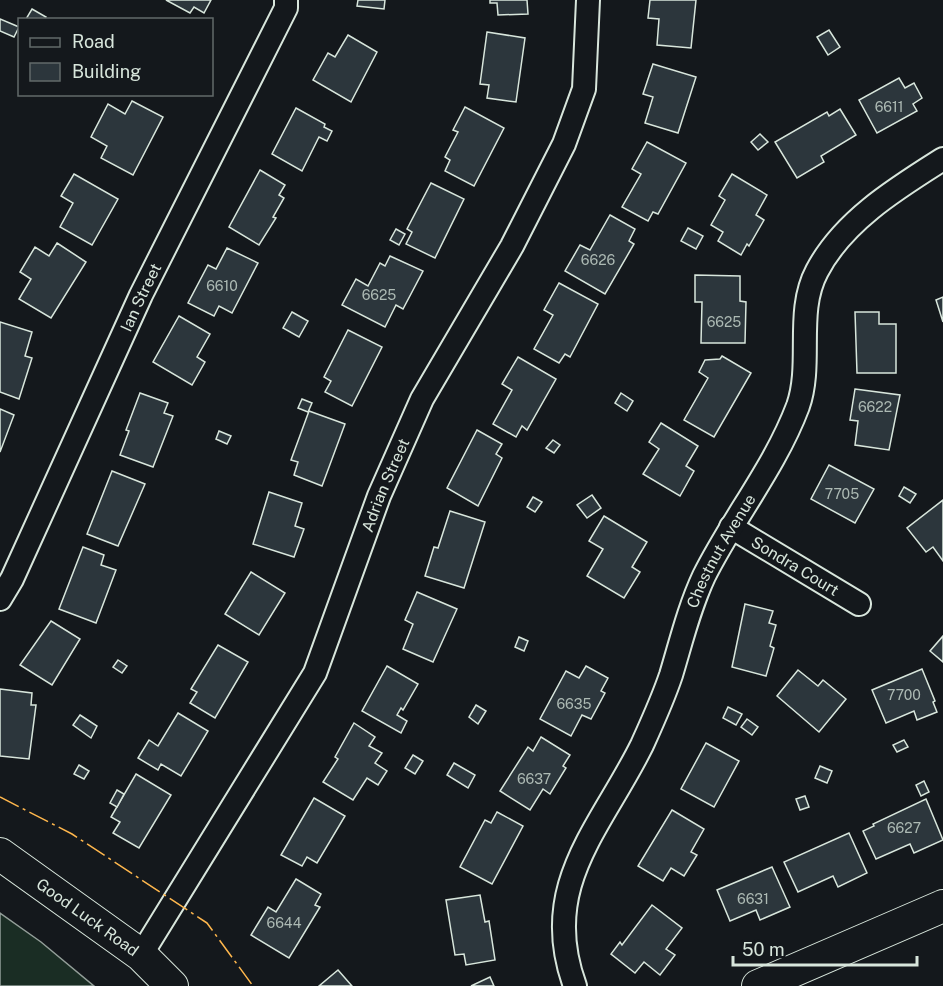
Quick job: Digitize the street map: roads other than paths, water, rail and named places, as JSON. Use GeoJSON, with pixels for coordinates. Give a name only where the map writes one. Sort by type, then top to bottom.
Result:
{"type":"FeatureCollection","features":[{"type":"Feature","properties":{"kind":"main road","name":"Good Luck Road"},"geometry":{"type":"LineString","coordinates":[[0,854],[141,955],[172,986]]}},
{"type":"Feature","properties":{"kind":"main road"},"geometry":{"type":"LineString","coordinates":[[758,986],[943,906]]}},
{"type":"Feature","properties":{"kind":"street","name":"Ian Street"},"geometry":{"type":"LineString","coordinates":[[0,599],[12,579],[141,295],[264,55],[286,8],[286,0]]}},
{"type":"Feature","properties":{"kind":"street","name":"Adrian Street"},"geometry":{"type":"LineString","coordinates":[[141,955],[315,674],[379,496],[422,399],[512,246],[564,144],[584,89],[588,0]]}},
{"type":"Feature","properties":{"kind":"street","name":"Chestnut Avenue"},"geometry":{"type":"LineString","coordinates":[[575,986],[565,948],[564,919],[567,893],[578,858],[642,744],[670,677],[687,619],[703,578],[771,462],[798,405],[805,364],[807,304],[817,271],[853,225],[882,200],[943,159]]}},
{"type":"Feature","properties":{"kind":"street","name":"Sondra Court"},"geometry":{"type":"LineString","coordinates":[[731,527],[859,604]]}}]}
